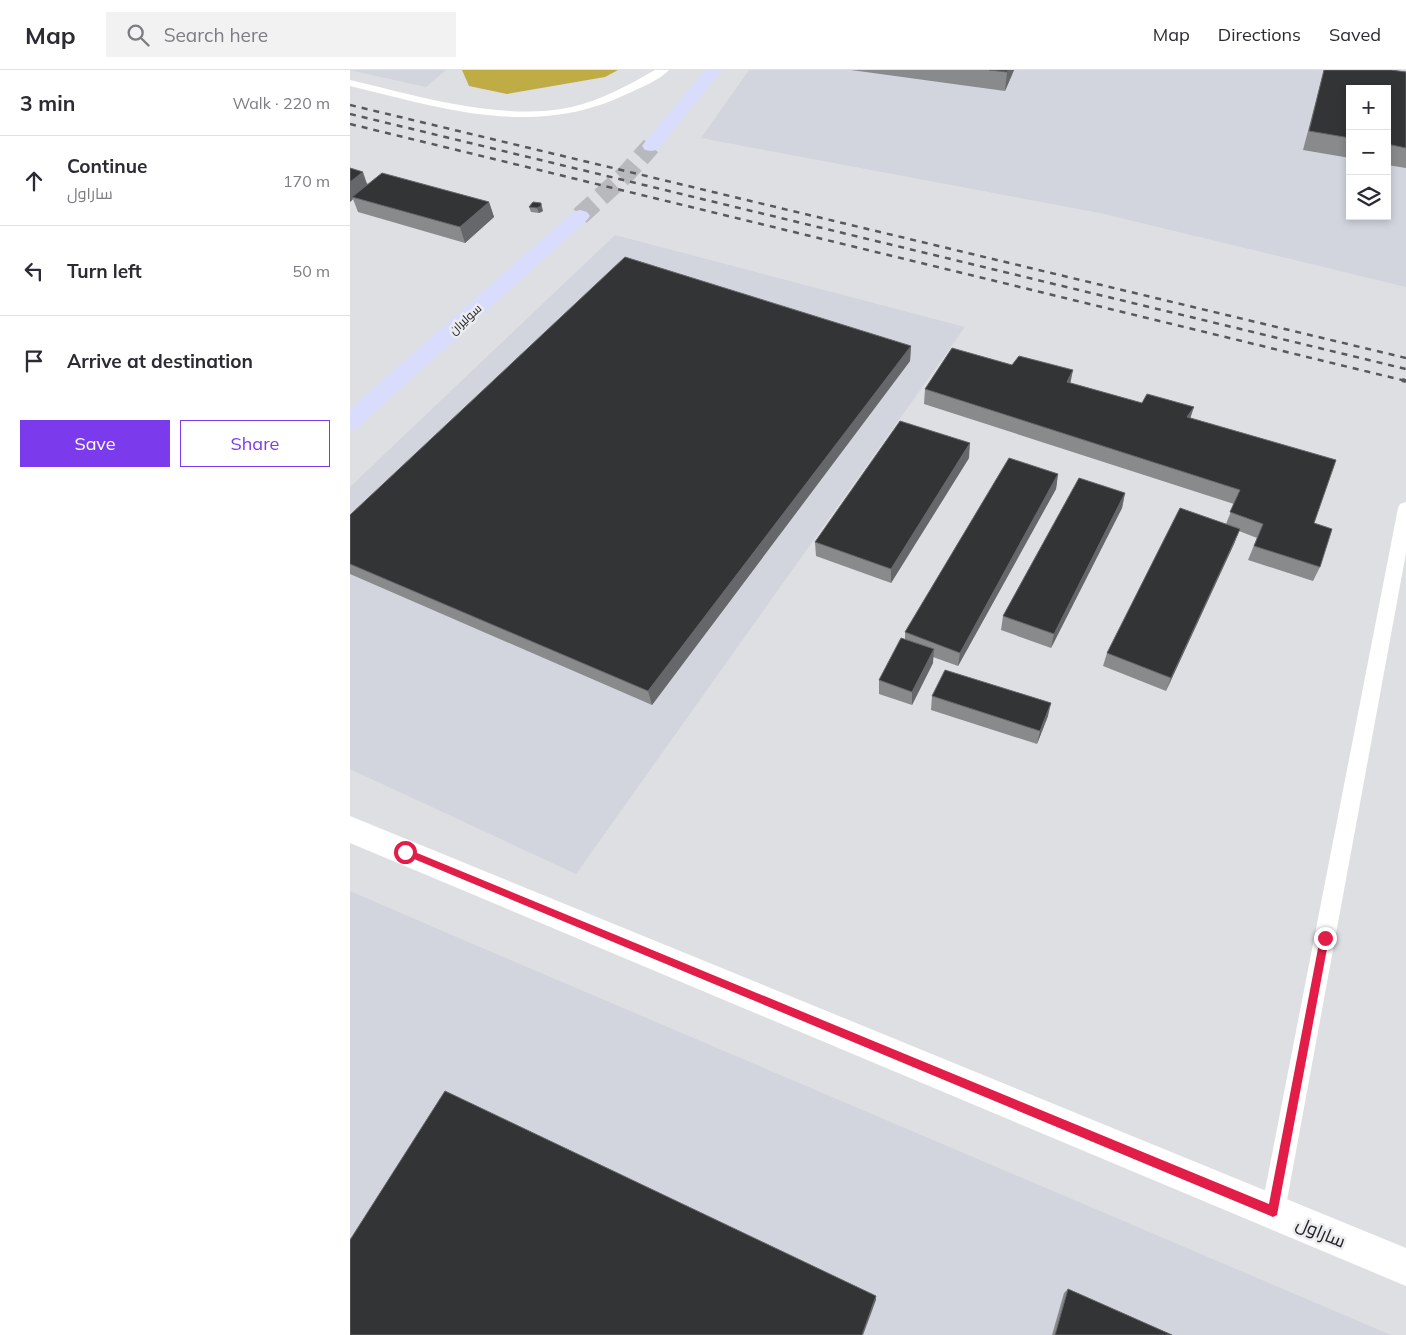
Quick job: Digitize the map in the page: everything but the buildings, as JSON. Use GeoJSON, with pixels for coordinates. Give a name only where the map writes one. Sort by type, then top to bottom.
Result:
{"type":"FeatureCollection","features":[{"type":"Feature","properties":{"kind":"main road"},"geometry":{"type":"LineString","coordinates":[[651,146],[714,70]]}},
{"type":"Feature","properties":{"kind":"main road","name":"سولیران"},"geometry":{"type":"LineString","coordinates":[[350,422],[580,216]]}},
{"type":"Feature","properties":{"kind":"street","name":"ساراول"},"geometry":{"type":"LineString","coordinates":[[350,828],[1406,1267]]}},
{"type":"Feature","properties":{"kind":"lane"},"geometry":{"type":"LineString","coordinates":[[350,83],[497,113],[529,115],[568,111],[616,97],[662,70]]}},
{"type":"Feature","properties":{"kind":"lane"},"geometry":{"type":"LineString","coordinates":[[1273,1211],[1406,508]]}},
{"type":"Feature","properties":{"kind":"shaded area"},"geometry":{"type":"Polygon","coordinates":[[[350,70],[446,70],[426,87],[350,70]]]}},
{"type":"Feature","properties":{"kind":"shaded area"},"geometry":{"type":"Polygon","coordinates":[[[462,70],[618,70],[605,77],[507,94],[469,86],[462,70]]]}},
{"type":"Feature","properties":{"kind":"shaded area"},"geometry":{"type":"Polygon","coordinates":[[[749,70],[1406,70],[1406,287],[1100,213],[701,138],[749,70]]]}},
{"type":"Feature","properties":{"kind":"shaded area"},"geometry":{"type":"Polygon","coordinates":[[[615,235],[965,327],[576,874],[350,769],[350,487],[615,235]]]}},
{"type":"Feature","properties":{"kind":"shaded area"},"geometry":{"type":"Polygon","coordinates":[[[350,891],[461,939],[1391,1335],[350,1335],[350,891]]]}},
{"type":"Feature","properties":{"kind":"tunnel"},"geometry":{"type":"LineString","coordinates":[[580,216],[627,173],[651,146]]}},
{"type":"Feature","properties":{"kind":"railway"},"geometry":{"type":"LineString","coordinates":[[350,105],[1406,358]]}},
{"type":"Feature","properties":{"kind":"railway"},"geometry":{"type":"LineString","coordinates":[[350,114],[1406,369]]}},
{"type":"Feature","properties":{"kind":"railway"},"geometry":{"type":"LineString","coordinates":[[350,124],[1406,381],[1402,380]]}},
{"type":"Feature","properties":{"kind":"route"},"geometry":{"type":"LineString","coordinates":[[405,852],[1273,1211],[1325,938]]}}]}
